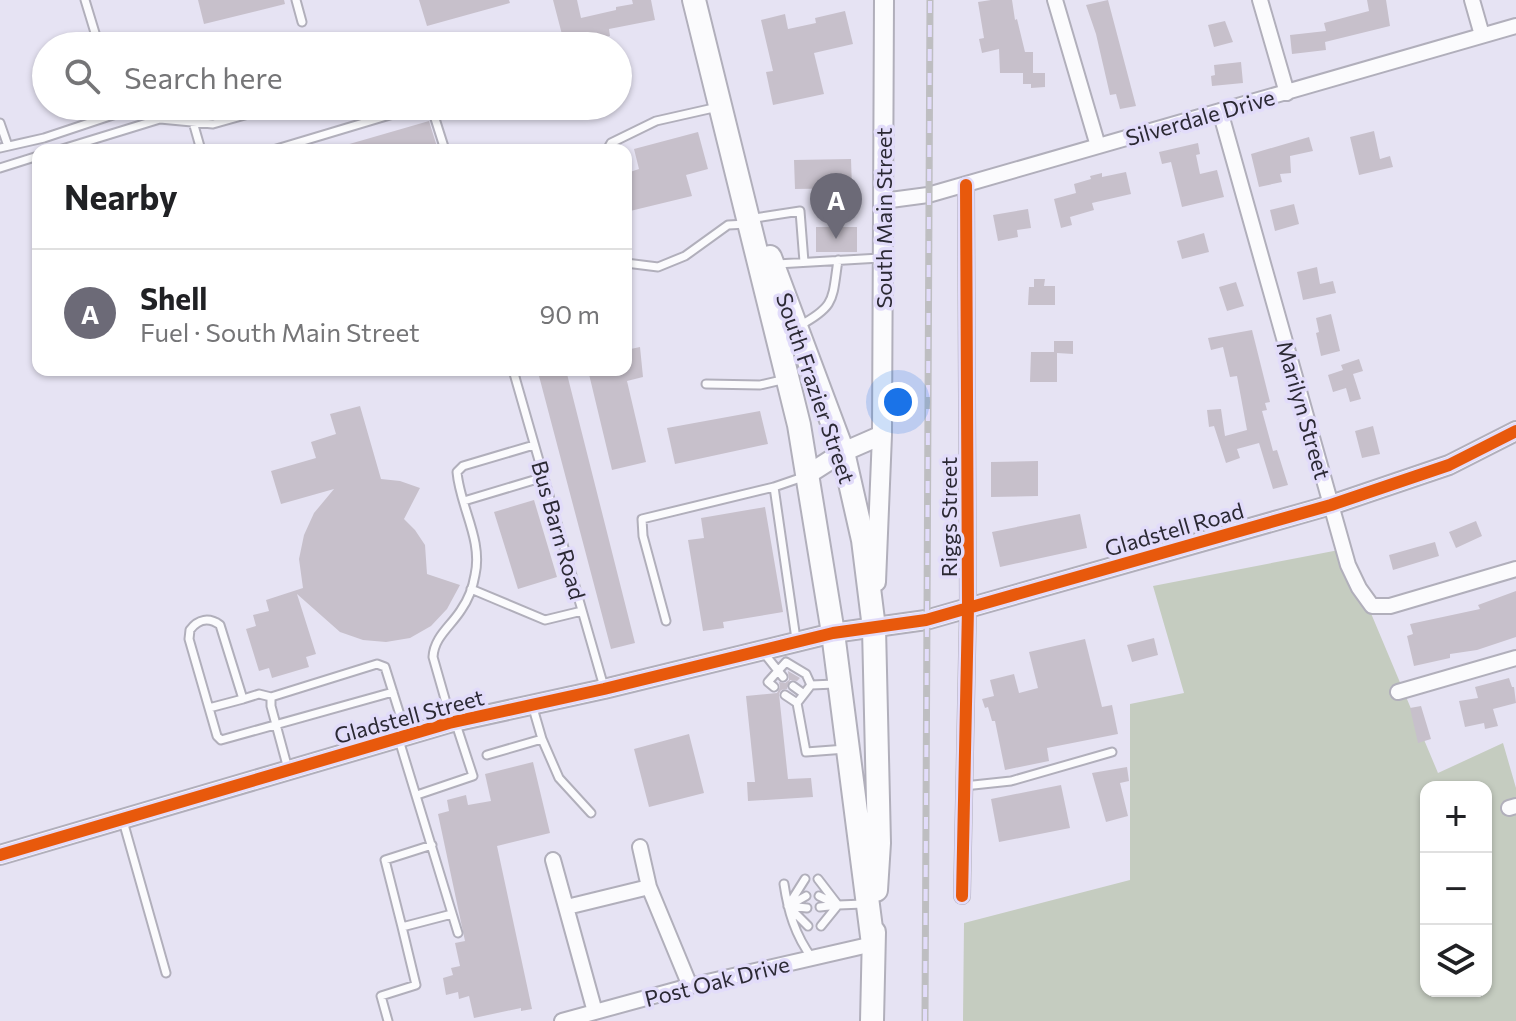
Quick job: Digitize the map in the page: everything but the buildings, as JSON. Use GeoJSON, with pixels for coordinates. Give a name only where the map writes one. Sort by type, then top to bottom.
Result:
{"type":"FeatureCollection","features":[{"type":"Feature","properties":{"kind":"main road","name":"South Frazier Street"},"geometry":{"type":"LineString","coordinates":[[694,0],[738,173],[843,452],[863,540],[874,628],[879,843],[872,1021]]}},
{"type":"Feature","properties":{"kind":"main road","name":"South Frazier Street"},"geometry":{"type":"LineString","coordinates":[[754,221],[807,475],[833,633],[873,944]]}},
{"type":"Feature","properties":{"kind":"street","name":"South Main Street"},"geometry":{"type":"LineString","coordinates":[[874,628],[882,435],[884,0]]}},
{"type":"Feature","properties":{"kind":"street"},"geometry":{"type":"LineString","coordinates":[[1055,0],[1098,146]]}},
{"type":"Feature","properties":{"kind":"street"},"geometry":{"type":"LineString","coordinates":[[1260,0],[1287,93]]}},
{"type":"Feature","properties":{"kind":"street"},"geometry":{"type":"LineString","coordinates":[[1472,0],[1482,35]]}},
{"type":"Feature","properties":{"kind":"street","name":"Silverdale Drive"},"geometry":{"type":"LineString","coordinates":[[883,201],[928,195],[966,185],[1516,26]]}},
{"type":"Feature","properties":{"kind":"street","name":"Marilyn Street"},"geometry":{"type":"LineString","coordinates":[[1220,111],[1348,565],[1359,588],[1372,606],[1405,604],[1516,569]]}},
{"type":"Feature","properties":{"kind":"street","name":"Riggs Street"},"geometry":{"type":"LineString","coordinates":[[962,896],[968,608],[966,185]]}},
{"type":"Feature","properties":{"kind":"street","name":"Gladstell Road"},"geometry":{"type":"LineString","coordinates":[[833,633],[926,620],[1331,505],[1449,465],[1516,431]]}},
{"type":"Feature","properties":{"kind":"street"},"geometry":{"type":"LineString","coordinates":[[807,475],[843,452],[882,435]]}},
{"type":"Feature","properties":{"kind":"street","name":"Gladstell Street"},"geometry":{"type":"LineString","coordinates":[[0,855],[453,722],[833,633]]}},
{"type":"Feature","properties":{"kind":"street"},"geometry":{"type":"LineString","coordinates":[[1398,692],[1516,658]]}},
{"type":"Feature","properties":{"kind":"street"},"geometry":{"type":"LineString","coordinates":[[640,847],[649,887],[690,986]]}},
{"type":"Feature","properties":{"kind":"street"},"geometry":{"type":"LineString","coordinates":[[553,860],[595,1012]]}},
{"type":"Feature","properties":{"kind":"street"},"geometry":{"type":"LineString","coordinates":[[567,907],[649,887]]}},
{"type":"Feature","properties":{"kind":"street","name":"Post Oak Drive"},"geometry":{"type":"LineString","coordinates":[[562,1021],[690,986],[873,944]]}},
{"type":"Feature","properties":{"kind":"lane"},"geometry":{"type":"LineString","coordinates":[[85,0],[95,32]]}},
{"type":"Feature","properties":{"kind":"lane"},"geometry":{"type":"LineString","coordinates":[[296,0],[302,22]]}},
{"type":"Feature","properties":{"kind":"lane"},"geometry":{"type":"LineString","coordinates":[[610,144],[656,121],[722,106]]}},
{"type":"Feature","properties":{"kind":"lane"},"geometry":{"type":"LineString","coordinates":[[0,123],[4,147],[98,120]]}},
{"type":"Feature","properties":{"kind":"lane"},"geometry":{"type":"LineString","coordinates":[[79,144],[157,120]]}},
{"type":"Feature","properties":{"kind":"lane"},"geometry":{"type":"LineString","coordinates":[[171,120],[213,124],[227,120]]}},
{"type":"Feature","properties":{"kind":"lane"},"geometry":{"type":"LineString","coordinates":[[293,144],[373,120]]}},
{"type":"Feature","properties":{"kind":"lane"},"geometry":{"type":"LineString","coordinates":[[435,120],[443,144]]}},
{"type":"Feature","properties":{"kind":"lane"},"geometry":{"type":"LineString","coordinates":[[193,122],[199,144]]}},
{"type":"Feature","properties":{"kind":"lane"},"geometry":{"type":"LineString","coordinates":[[0,168],[32,158]]}},
{"type":"Feature","properties":{"kind":"lane"},"geometry":{"type":"LineString","coordinates":[[632,264],[658,267],[685,256],[728,225],[800,211],[804,262]]}},
{"type":"Feature","properties":{"kind":"lane"},"geometry":{"type":"LineString","coordinates":[[773,264],[883,258]]}},
{"type":"Feature","properties":{"kind":"lane"},"geometry":{"type":"LineString","coordinates":[[797,327],[823,313],[832,298],[838,260]]}},
{"type":"Feature","properties":{"kind":"lane","name":"Bus Barn Road"},"geometry":{"type":"LineString","coordinates":[[515,376],[604,689]]}},
{"type":"Feature","properties":{"kind":"lane"},"geometry":{"type":"LineString","coordinates":[[706,384],[760,385],[788,379]]}},
{"type":"Feature","properties":{"kind":"lane"},"geometry":{"type":"LineString","coordinates":[[417,795],[473,776],[453,722],[433,652],[437,640],[461,610],[477,568],[476,552],[457,477],[459,469],[534,445]]}},
{"type":"Feature","properties":{"kind":"lane"},"geometry":{"type":"LineString","coordinates":[[666,621],[643,536],[642,519],[774,487],[807,475]]}},
{"type":"Feature","properties":{"kind":"lane"},"geometry":{"type":"LineString","coordinates":[[464,501],[544,477]]}},
{"type":"Feature","properties":{"kind":"lane"},"geometry":{"type":"LineString","coordinates":[[774,487],[797,642]]}},
{"type":"Feature","properties":{"kind":"lane"},"geometry":{"type":"LineString","coordinates":[[471,589],[545,620],[582,611]]}},
{"type":"Feature","properties":{"kind":"lane"},"geometry":{"type":"LineString","coordinates":[[243,699],[222,629],[212,620],[201,620],[190,630],[189,639],[217,736],[221,740],[393,692]]}},
{"type":"Feature","properties":{"kind":"lane"},"geometry":{"type":"LineString","coordinates":[[761,650],[780,674]]}},
{"type":"Feature","properties":{"kind":"lane"},"geometry":{"type":"LineString","coordinates":[[774,687],[768,682],[780,674],[786,662],[806,674],[811,685]]}},
{"type":"Feature","properties":{"kind":"lane"},"geometry":{"type":"LineString","coordinates":[[209,708],[259,694],[271,697],[377,664],[385,667],[417,795],[458,933]]}},
{"type":"Feature","properties":{"kind":"lane"},"geometry":{"type":"LineString","coordinates":[[797,703],[811,685],[840,683]]}},
{"type":"Feature","properties":{"kind":"lane"},"geometry":{"type":"LineString","coordinates":[[793,686],[804,694]]}},
{"type":"Feature","properties":{"kind":"lane"},"geometry":{"type":"LineString","coordinates":[[785,695],[797,703],[806,752],[848,749]]}},
{"type":"Feature","properties":{"kind":"lane"},"geometry":{"type":"LineString","coordinates":[[271,697],[288,770]]}},
{"type":"Feature","properties":{"kind":"lane"},"geometry":{"type":"LineString","coordinates":[[532,704],[542,739],[559,778],[591,813]]}},
{"type":"Feature","properties":{"kind":"lane"},"geometry":{"type":"LineString","coordinates":[[487,755],[542,739]]}},
{"type":"Feature","properties":{"kind":"lane"},"geometry":{"type":"LineString","coordinates":[[964,786],[1011,781],[1112,752]]}},
{"type":"Feature","properties":{"kind":"lane"},"geometry":{"type":"LineString","coordinates":[[122,819],[166,973]]}},
{"type":"Feature","properties":{"kind":"lane"},"geometry":{"type":"LineString","coordinates":[[388,1021],[381,996],[416,985],[385,860],[432,845]]}},
{"type":"Feature","properties":{"kind":"lane"},"geometry":{"type":"LineString","coordinates":[[784,884],[799,940],[812,958]]}},
{"type":"Feature","properties":{"kind":"lane"},"geometry":{"type":"LineString","coordinates":[[838,905],[818,887],[838,905]]}},
{"type":"Feature","properties":{"kind":"lane"},"geometry":{"type":"LineString","coordinates":[[788,906],[805,888],[788,906]]}},
{"type":"Feature","properties":{"kind":"lane"},"geometry":{"type":"LineString","coordinates":[[820,907],[868,904]]}},
{"type":"Feature","properties":{"kind":"lane"},"geometry":{"type":"LineString","coordinates":[[820,922],[838,905]]}},
{"type":"Feature","properties":{"kind":"lane"},"geometry":{"type":"LineString","coordinates":[[788,906],[807,908]]}},
{"type":"Feature","properties":{"kind":"lane"},"geometry":{"type":"LineString","coordinates":[[788,906],[808,922]]}},
{"type":"Feature","properties":{"kind":"lane"},"geometry":{"type":"LineString","coordinates":[[402,927],[452,914]]}},
{"type":"Feature","properties":{"kind":"shaded area"},"geometry":{"type":"Polygon","coordinates":[[[1344,549],[1438,773],[1503,743],[1516,788],[1516,1021],[963,1021],[964,923],[1130,880],[1130,704],[1184,693],[1153,586],[1344,549]]]}},
{"type":"Feature","properties":{"kind":"railway"},"geometry":{"type":"LineString","coordinates":[[925,1021],[930,0]]}},
{"type":"Feature","properties":{"kind":"cycle path"},"geometry":{"type":"LineString","coordinates":[[962,896],[968,608],[966,185]]}},
{"type":"Feature","properties":{"kind":"cycle path"},"geometry":{"type":"LineString","coordinates":[[0,855],[449,723],[833,633],[926,620],[1331,505],[1449,465],[1516,431]]}},
{"type":"Feature","properties":{"kind":"place","name":"Shell"},"geometry":{"type":"Point","coordinates":[836,239]}}]}
